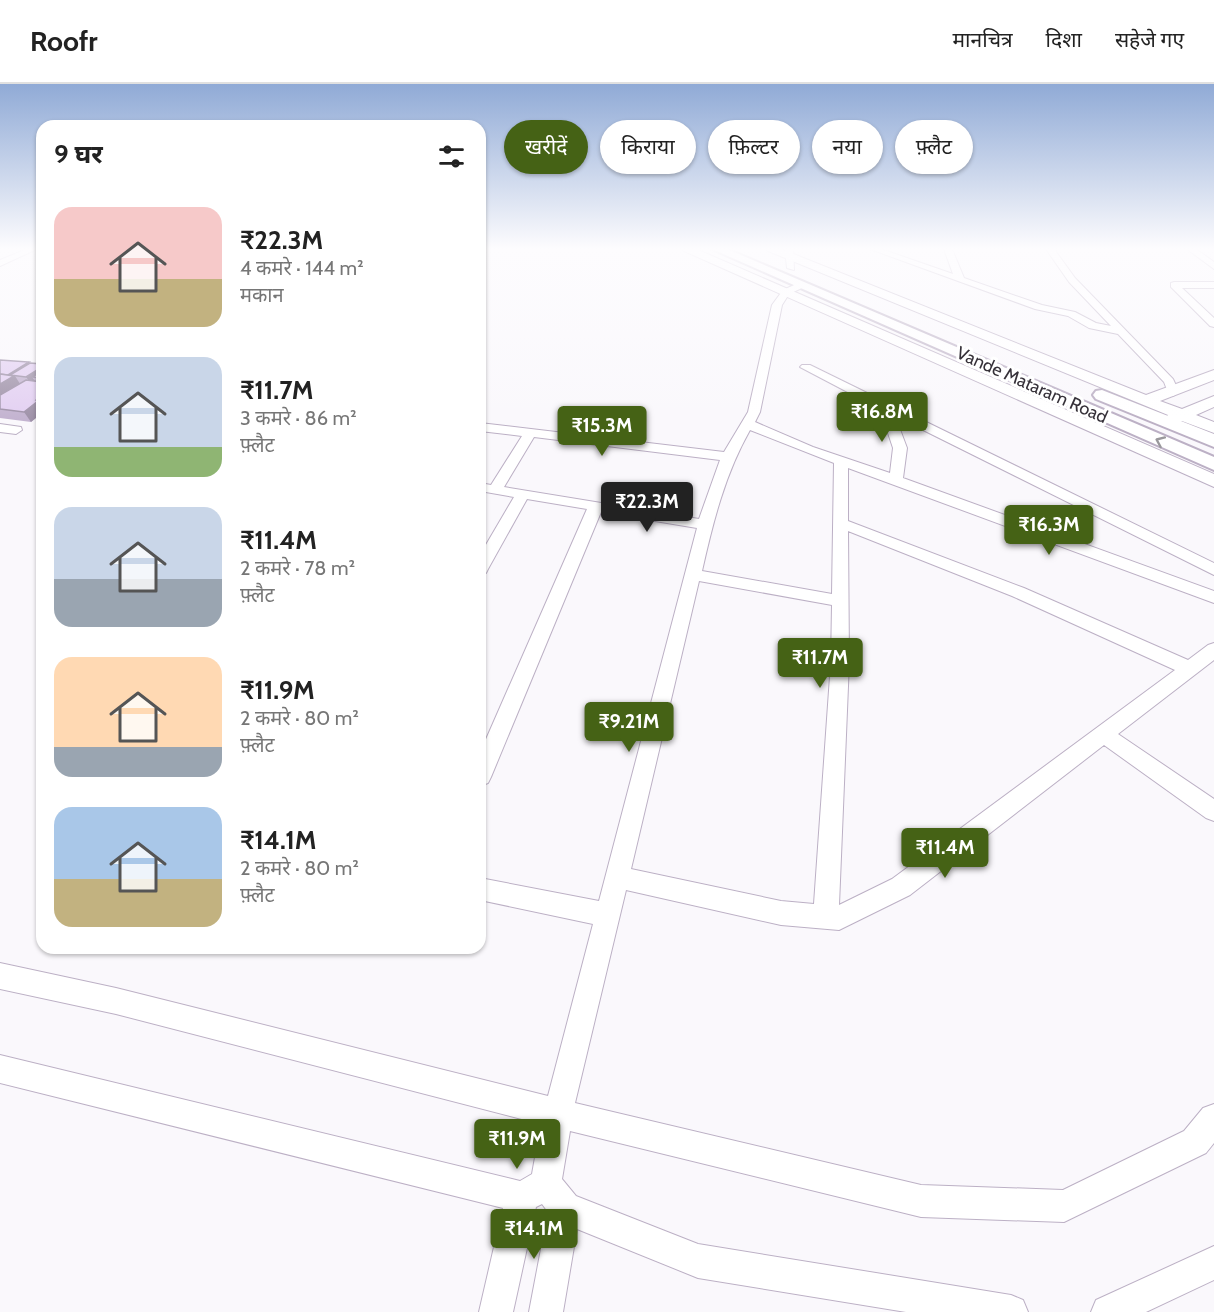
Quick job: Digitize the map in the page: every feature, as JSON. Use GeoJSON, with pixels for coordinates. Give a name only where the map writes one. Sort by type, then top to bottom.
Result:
{"type":"FeatureCollection","features":[{"type":"Feature","properties":{"kind":"main road","name":"Vande Mataram Road"},"geometry":{"type":"LineString","coordinates":[[850,306],[1214,464]]}},
{"type":"Feature","properties":{"kind":"main road","name":"Vande Mataram Road"},"geometry":{"type":"LineString","coordinates":[[907,306],[1175,418],[1214,441]]}},
{"type":"Feature","properties":{"kind":"street"},"geometry":{"type":"LineString","coordinates":[[546,1312],[544,1196],[558,1114],[705,525],[728,457],[754,412],[777,306]]}},
{"type":"Feature","properties":{"kind":"street"},"geometry":{"type":"LineString","coordinates":[[818,306],[1214,481]]}},
{"type":"Feature","properties":{"kind":"street"},"geometry":{"type":"LineString","coordinates":[[912,306],[1147,400],[1175,418],[1214,428]]}},
{"type":"Feature","properties":{"kind":"street"},"geometry":{"type":"LineString","coordinates":[[1037,306],[1071,314],[1093,326],[1120,331]]}},
{"type":"Feature","properties":{"kind":"street"},"geometry":{"type":"LineString","coordinates":[[1097,306],[1169,381],[1173,392]]}},
{"type":"Feature","properties":{"kind":"street"},"geometry":{"type":"LineString","coordinates":[[1196,306],[1214,324]]}},
{"type":"Feature","properties":{"kind":"street"},"geometry":{"type":"LineString","coordinates":[[806,367],[1214,570]]}},
{"type":"Feature","properties":{"kind":"street"},"geometry":{"type":"LineString","coordinates":[[1147,400],[1214,375]]}},
{"type":"Feature","properties":{"kind":"street"},"geometry":{"type":"LineString","coordinates":[[1175,418],[1214,401]]}},
{"type":"Feature","properties":{"kind":"street"},"geometry":{"type":"LineString","coordinates":[[885,405],[900,448],[896,480]]}},
{"type":"Feature","properties":{"kind":"street"},"geometry":{"type":"LineString","coordinates":[[748,424],[808,450],[1214,597]]}},
{"type":"Feature","properties":{"kind":"street"},"geometry":{"type":"LineString","coordinates":[[0,428],[16,430]]}},
{"type":"Feature","properties":{"kind":"street"},"geometry":{"type":"LineString","coordinates":[[486,428],[728,457]]}},
{"type":"Feature","properties":{"kind":"street"},"geometry":{"type":"LineString","coordinates":[[531,432],[488,488],[705,525]]}},
{"type":"Feature","properties":{"kind":"street"},"geometry":{"type":"LineString","coordinates":[[826,917],[840,662],[841,462]]}},
{"type":"Feature","properties":{"kind":"street"},"geometry":{"type":"LineString","coordinates":[[486,558],[522,495]]}},
{"type":"Feature","properties":{"kind":"street"},"geometry":{"type":"LineString","coordinates":[[486,763],[596,508]]}},
{"type":"Feature","properties":{"kind":"street"},"geometry":{"type":"LineString","coordinates":[[841,523],[1018,592],[1189,668]]}},
{"type":"Feature","properties":{"kind":"street"},"geometry":{"type":"LineString","coordinates":[[693,575],[840,601]]}},
{"type":"Feature","properties":{"kind":"street"},"geometry":{"type":"LineString","coordinates":[[618,878],[781,914],[839,918],[901,887],[1101,733],[1214,650]]}},
{"type":"Feature","properties":{"kind":"street"},"geometry":{"type":"LineString","coordinates":[[1101,733],[1214,811]]}},
{"type":"Feature","properties":{"kind":"street"},"geometry":{"type":"LineString","coordinates":[[486,890],[609,915]]}},
{"type":"Feature","properties":{"kind":"street"},"geometry":{"type":"LineString","coordinates":[[0,976],[116,1001],[558,1114],[921,1201],[1064,1206],[1195,1142],[1214,1119]]}},
{"type":"Feature","properties":{"kind":"street"},"geometry":{"type":"LineString","coordinates":[[0,1069],[544,1196],[698,1262],[1011,1312]]}},
{"type":"Feature","properties":{"kind":"street"},"geometry":{"type":"LineString","coordinates":[[496,1312],[544,1196]]}},
{"type":"Feature","properties":{"kind":"street"},"geometry":{"type":"LineString","coordinates":[[1108,1312],[1214,1263]]}},
{"type":"Feature","properties":{"kind":"building"},"geometry":{"type":"Polygon","coordinates":[[[0,360],[29,362],[8,375],[0,374],[0,360]]]}},
{"type":"Feature","properties":{"kind":"building"},"geometry":{"type":"Polygon","coordinates":[[[30,363],[36,364],[36,371],[26,377],[10,375],[30,363]]]}},
{"type":"Feature","properties":{"kind":"building"},"geometry":{"type":"Polygon","coordinates":[[[0,374],[14,376],[0,384],[0,374]]]}},
{"type":"Feature","properties":{"kind":"building"},"geometry":{"type":"Polygon","coordinates":[[[26,380],[36,381],[36,403],[24,412],[0,409],[0,395],[26,380]]]}}]}
